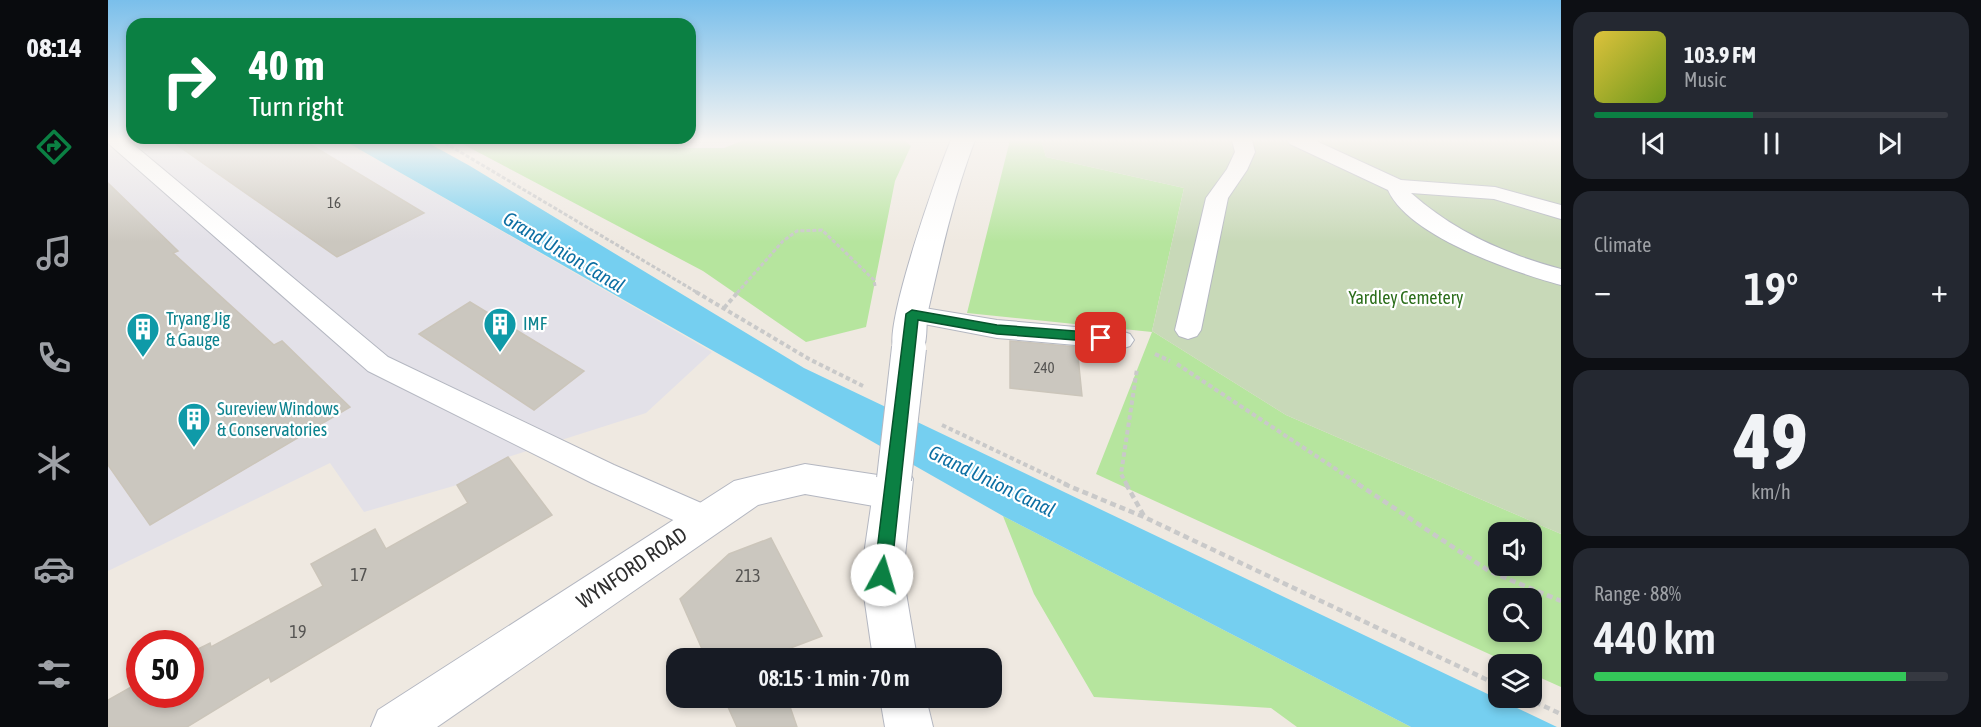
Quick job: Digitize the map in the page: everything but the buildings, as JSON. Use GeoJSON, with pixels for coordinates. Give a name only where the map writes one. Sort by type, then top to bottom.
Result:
{"type":"FeatureCollection","features":[{"type":"Feature","properties":{"kind":"main road"},"geometry":{"type":"LineString","coordinates":[[893,648],[882,575],[912,320],[949,174]]}},
{"type":"Feature","properties":{"kind":"main road","name":"WYNFORD ROAD"},"geometry":{"type":"LineString","coordinates":[[395,727],[704,519],[748,492],[805,479],[893,486]]}},
{"type":"Feature","properties":{"kind":"main road"},"geometry":{"type":"LineString","coordinates":[[905,708],[909,727]]}},
{"type":"Feature","properties":{"kind":"lane"},"geometry":{"type":"LineString","coordinates":[[156,174],[378,364],[603,474],[704,519]]}},
{"type":"Feature","properties":{"kind":"lane"},"geometry":{"type":"LineString","coordinates":[[1188,330],[1217,198],[1234,174]]}},
{"type":"Feature","properties":{"kind":"lane"},"geometry":{"type":"LineString","coordinates":[[1371,174],[1397,186],[1495,193],[1561,212]]}},
{"type":"Feature","properties":{"kind":"lane"},"geometry":{"type":"LineString","coordinates":[[1397,186],[1402,197],[1440,228],[1494,255],[1561,277]]}},
{"type":"Feature","properties":{"kind":"lane"},"geometry":{"type":"LineString","coordinates":[[912,320],[1121,340]]}},
{"type":"Feature","properties":{"kind":"path"},"geometry":{"type":"LineString","coordinates":[[497,174],[809,359],[872,390]]}},
{"type":"Feature","properties":{"kind":"path"},"geometry":{"type":"LineString","coordinates":[[724,308],[783,241],[797,231],[822,230],[874,280],[876,292],[912,320]]}},
{"type":"Feature","properties":{"kind":"path"},"geometry":{"type":"LineString","coordinates":[[1121,340],[1137,366],[1121,474],[1144,517]]}},
{"type":"Feature","properties":{"kind":"path"},"geometry":{"type":"LineString","coordinates":[[1121,340],[1188,369],[1489,571],[1561,602]]}},
{"type":"Feature","properties":{"kind":"path"},"geometry":{"type":"LineString","coordinates":[[934,421],[1038,473],[1144,517],[1488,680]]}},
{"type":"Feature","properties":{"kind":"path"},"geometry":{"type":"LineString","coordinates":[[1542,705],[1561,714]]}},
{"type":"Feature","properties":{"kind":"shaded area"},"geometry":{"type":"Polygon","coordinates":[[[108,174],[402,174],[712,352],[646,413],[508,457],[457,485],[364,512],[330,463],[108,571],[108,174]]]}},
{"type":"Feature","properties":{"kind":"green space"},"geometry":{"type":"Polygon","coordinates":[[[519,174],[898,174],[866,327],[806,342],[703,271],[519,174]]]}},
{"type":"Feature","properties":{"kind":"green space"},"geometry":{"type":"Polygon","coordinates":[[[1002,174],[1121,174],[1184,188],[1152,331],[1286,415],[1533,522],[1488,522],[1488,576],[1542,576],[1542,526],[1561,534],[1561,687],[1542,678],[1542,654],[1489,654],[1096,474],[1152,332],[967,313],[1002,174]]]}},
{"type":"Feature","properties":{"kind":"green space","name":"Yardley Cemetery"},"geometry":{"type":"Polygon","coordinates":[[[1121,174],[1561,174],[1561,534],[1542,526],[1542,522],[1533,522],[1286,415],[1152,331],[1184,188],[1121,174]]]}},
{"type":"Feature","properties":{"kind":"green space"},"geometry":{"type":"Polygon","coordinates":[[[1003,516],[1411,727],[1297,727],[1271,708],[1094,697],[1034,594],[1003,516]]]}},
{"type":"Feature","properties":{"kind":"water","name":"Grand Union Canal"},"geometry":{"type":"Polygon","coordinates":[[[403,174],[483,174],[804,368],[1488,694],[1488,708],[1517,708],[1557,727],[1411,727],[1003,516],[403,174]]]}},
{"type":"Feature","properties":{"kind":"place","name":"IMF"},"geometry":{"type":"Point","coordinates":[500,353]}},
{"type":"Feature","properties":{"kind":"place","name":"Tryang Jig & Gauge"},"geometry":{"type":"Point","coordinates":[143,358]}},
{"type":"Feature","properties":{"kind":"place","name":"Sureview Windows & Conservatories"},"geometry":{"type":"Point","coordinates":[194,448]}},
{"type":"Feature","properties":{"kind":"route"},"geometry":{"type":"LineString","coordinates":[[882,575],[912,314],[997,329],[1101,338]]}}]}
